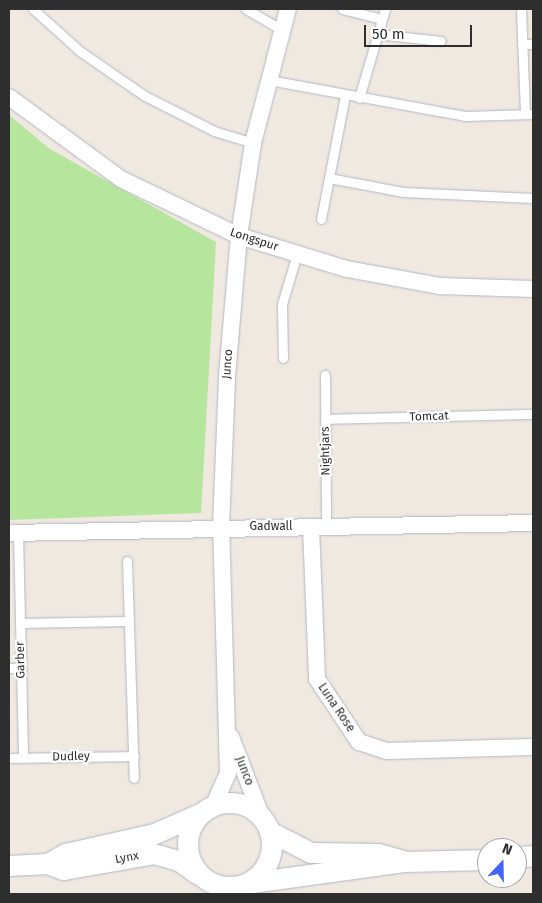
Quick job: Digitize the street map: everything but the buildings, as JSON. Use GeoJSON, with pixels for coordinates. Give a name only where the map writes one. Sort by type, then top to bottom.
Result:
{"type":"FeatureCollection","features":[{"type":"Feature","properties":{"kind":"street","name":"Junco"},"geometry":{"type":"LineString","coordinates":[[206,812],[228,773],[221,527],[239,236],[252,144],[288,9]]}},
{"type":"Feature","properties":{"kind":"street","name":"Longspur"},"geometry":{"type":"LineString","coordinates":[[9,97],[121,179],[191,217],[239,236],[348,269],[440,286],[533,289]]}},
{"type":"Feature","properties":{"kind":"street","name":"Gadwall"},"geometry":{"type":"LineString","coordinates":[[13,532],[533,523]]}},
{"type":"Feature","properties":{"kind":"street","name":"Luna Rose"},"geometry":{"type":"LineString","coordinates":[[319,527],[316,679],[359,742],[386,751],[533,747]]}},
{"type":"Feature","properties":{"kind":"street","name":"Junco"},"geometry":{"type":"LineString","coordinates":[[227,726],[266,824]]}},
{"type":"Feature","properties":{"kind":"street"},"geometry":{"type":"LineString","coordinates":[[406,862],[379,854],[311,853],[266,824],[240,804],[206,812],[186,839],[192,864],[202,877],[224,888],[406,862],[477,860]]}},
{"type":"Feature","properties":{"kind":"street","name":"Lynx"},"geometry":{"type":"LineString","coordinates":[[48,864],[66,854],[155,834],[206,812]]}},
{"type":"Feature","properties":{"kind":"street"},"geometry":{"type":"LineString","coordinates":[[252,883],[264,874],[272,854],[266,824]]}},
{"type":"Feature","properties":{"kind":"street","name":"Lynx"},"geometry":{"type":"LineString","coordinates":[[9,866],[48,864],[64,870],[154,854],[179,861],[202,877]]}},
{"type":"Feature","properties":{"kind":"lane"},"geometry":{"type":"LineString","coordinates":[[33,9],[81,52],[145,96],[214,131],[252,144]]}},
{"type":"Feature","properties":{"kind":"lane"},"geometry":{"type":"LineString","coordinates":[[246,9],[282,30]]}},
{"type":"Feature","properties":{"kind":"lane"},"geometry":{"type":"LineString","coordinates":[[342,9],[382,19]]}},
{"type":"Feature","properties":{"kind":"lane"},"geometry":{"type":"LineString","coordinates":[[359,98],[385,9]]}},
{"type":"Feature","properties":{"kind":"lane"},"geometry":{"type":"LineString","coordinates":[[269,80],[465,116],[529,114],[522,44],[521,9]]}},
{"type":"Feature","properties":{"kind":"lane"},"geometry":{"type":"LineString","coordinates":[[378,34],[441,41]]}},
{"type":"Feature","properties":{"kind":"lane"},"geometry":{"type":"LineString","coordinates":[[522,44],[533,44]]}},
{"type":"Feature","properties":{"kind":"lane"},"geometry":{"type":"LineString","coordinates":[[321,219],[345,95]]}},
{"type":"Feature","properties":{"kind":"lane"},"geometry":{"type":"LineString","coordinates":[[329,178],[403,192],[533,198]]}},
{"type":"Feature","properties":{"kind":"lane"},"geometry":{"type":"LineString","coordinates":[[283,358],[282,304],[297,254]]}},
{"type":"Feature","properties":{"kind":"lane","name":"Nightjars"},"geometry":{"type":"LineString","coordinates":[[319,527],[325,419],[325,376]]}},
{"type":"Feature","properties":{"kind":"lane","name":"Tomcat"},"geometry":{"type":"LineString","coordinates":[[325,419],[533,414]]}},
{"type":"Feature","properties":{"kind":"lane","name":"Garber"},"geometry":{"type":"LineString","coordinates":[[13,532],[20,622],[23,758]]}},
{"type":"Feature","properties":{"kind":"lane"},"geometry":{"type":"LineString","coordinates":[[127,561],[134,778]]}},
{"type":"Feature","properties":{"kind":"lane"},"geometry":{"type":"LineString","coordinates":[[20,622],[129,621]]}},
{"type":"Feature","properties":{"kind":"lane"},"geometry":{"type":"LineString","coordinates":[[9,668],[21,668]]}},
{"type":"Feature","properties":{"kind":"lane","name":"Dudley"},"geometry":{"type":"LineString","coordinates":[[9,758],[134,756]]}},
{"type":"Feature","properties":{"kind":"green space"},"geometry":{"type":"Polygon","coordinates":[[[9,115],[50,149],[216,242],[201,513],[9,520],[9,115]]]}}]}
